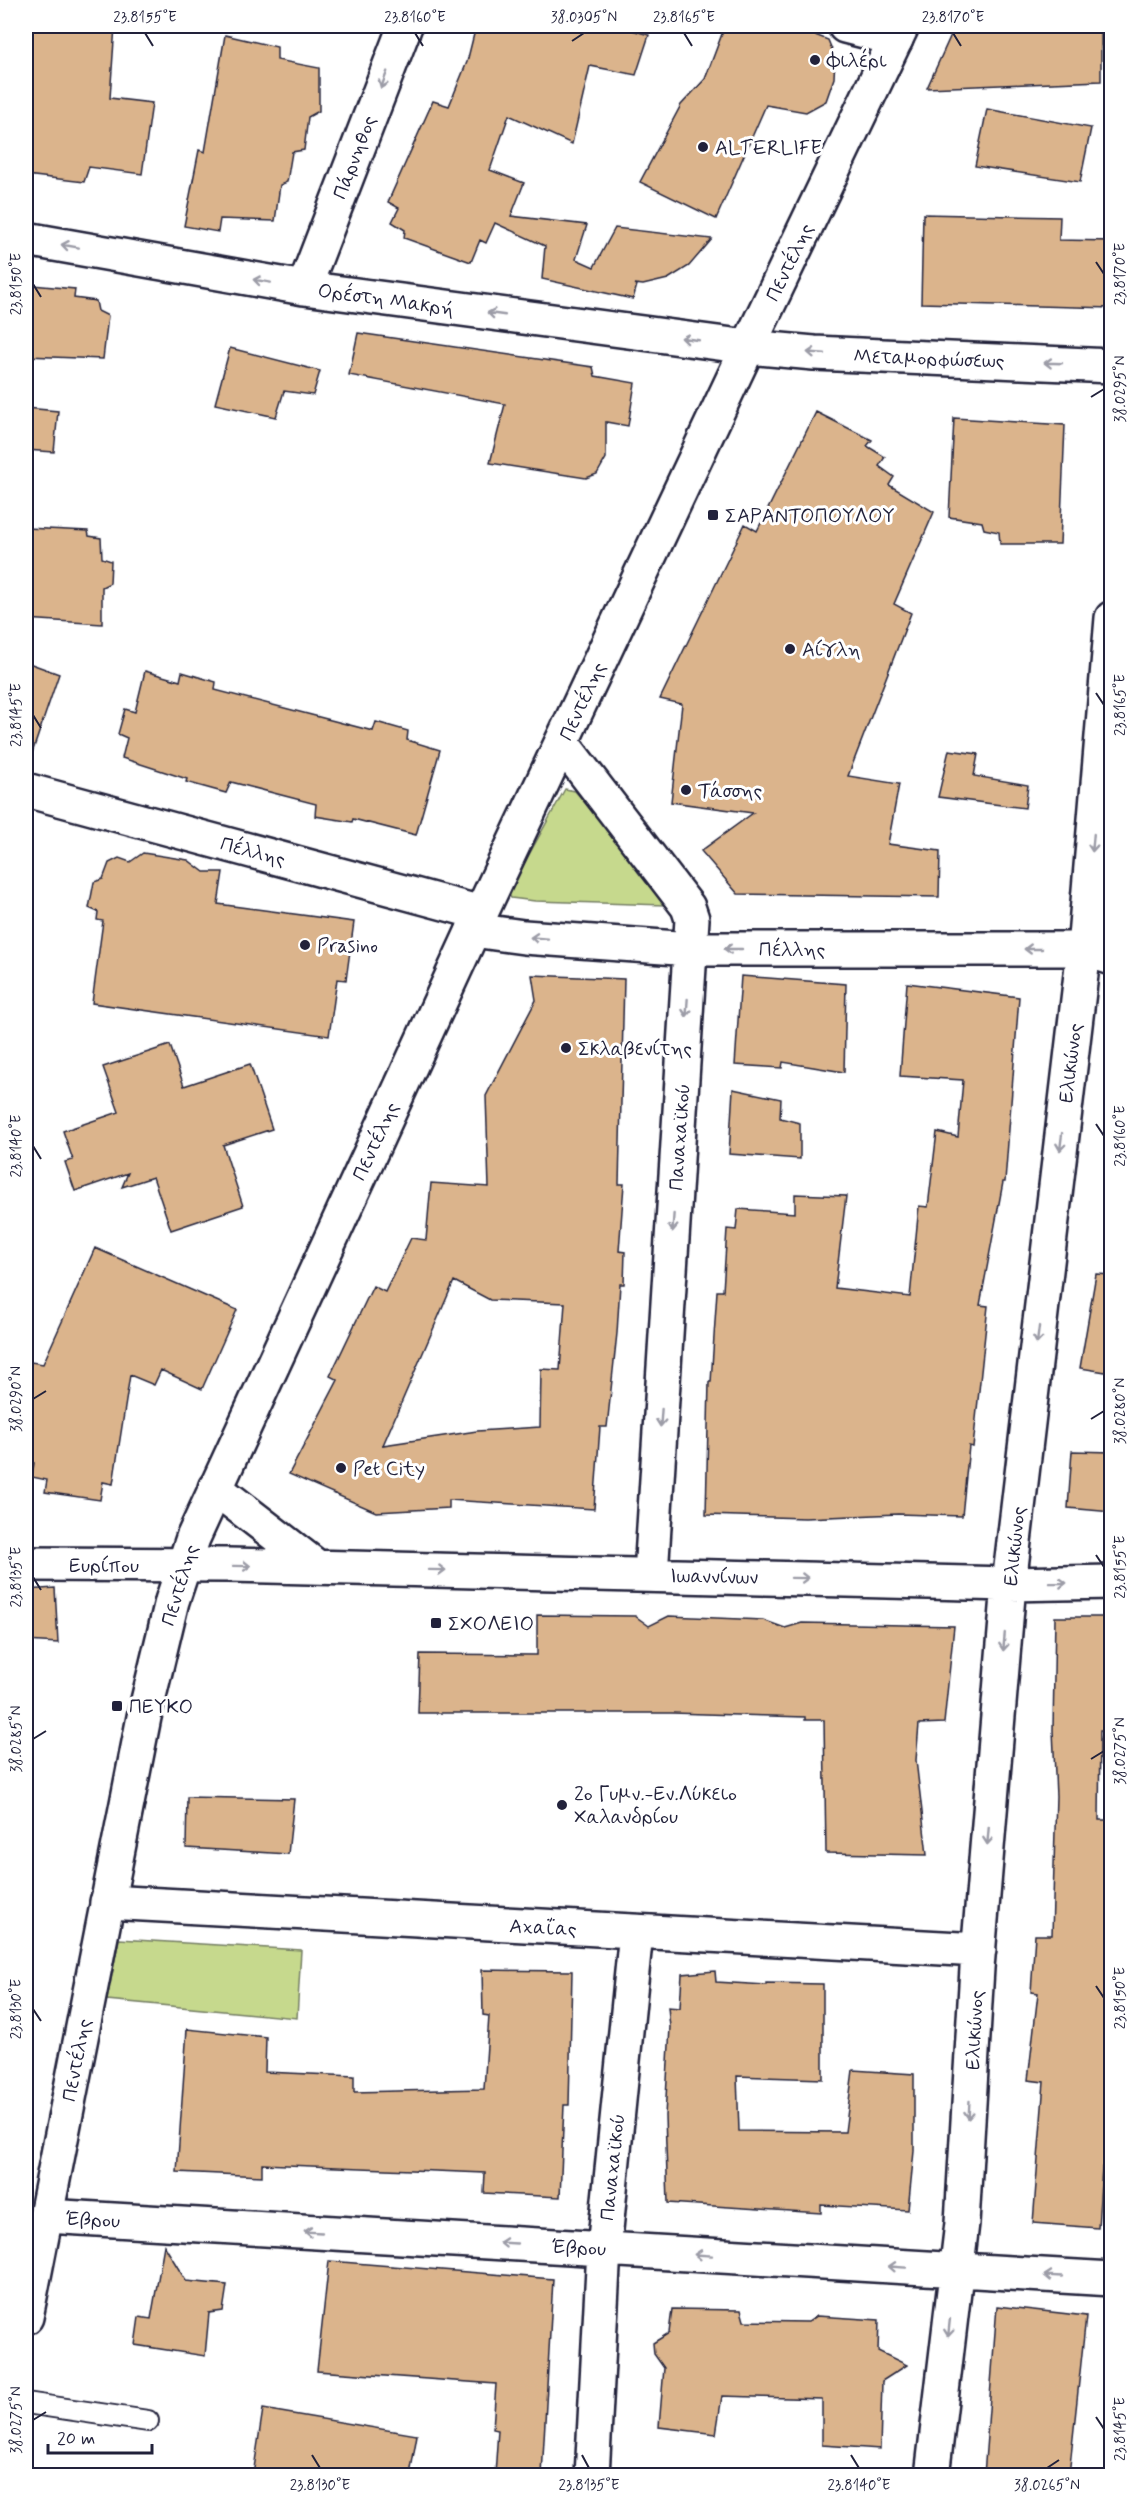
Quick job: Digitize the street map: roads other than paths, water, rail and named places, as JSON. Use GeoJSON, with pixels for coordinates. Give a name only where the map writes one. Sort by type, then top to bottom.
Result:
{"type":"FeatureCollection","features":[{"type":"Feature","properties":{"kind":"street","name":"Πάρνηθος"},"geometry":{"type":"LineString","coordinates":[[304,288],[405,26]]}},
{"type":"Feature","properties":{"kind":"street"},"geometry":{"type":"LineString","coordinates":[[845,26],[899,32]]}},
{"type":"Feature","properties":{"kind":"street","name":"Πεντέλης"},"geometry":{"type":"LineString","coordinates":[[26,2317],[144,1717],[172,1601],[183,1566],[214,1488],[477,922],[899,32]]}},
{"type":"Feature","properties":{"kind":"street","name":"Ορέστη Μακρή"},"geometry":{"type":"LineString","coordinates":[[26,239],[304,288],[748,347]]}},
{"type":"Feature","properties":{"kind":"street","name":"Μεταμορφώσεως"},"geometry":{"type":"LineString","coordinates":[[748,347],[814,353],[1112,366]]}},
{"type":"Feature","properties":{"kind":"street","name":"Ελικώνος"},"geometry":{"type":"LineString","coordinates":[[932,2475],[962,2223],[979,1950],[1009,1584],[1098,954],[1112,618]]}},
{"type":"Feature","properties":{"kind":"street","name":"Παναχαϊκού"},"geometry":{"type":"LineString","coordinates":[[562,743],[688,907],[692,919],[651,1575]]}},
{"type":"Feature","properties":{"kind":"street","name":"Πέλλης"},"geometry":{"type":"LineString","coordinates":[[26,790],[524,937],[691,949],[1098,954]]}},
{"type":"Feature","properties":{"kind":"street"},"geometry":{"type":"LineString","coordinates":[[214,1488],[317,1567]]}},
{"type":"Feature","properties":{"kind":"street","name":"Ευρίπου"},"geometry":{"type":"LineString","coordinates":[[26,1564],[183,1566]]}},
{"type":"Feature","properties":{"kind":"street","name":"Ιωαννίνων"},"geometry":{"type":"LineString","coordinates":[[183,1566],[317,1567],[1009,1584],[1112,1582]]}},
{"type":"Feature","properties":{"kind":"street","name":"Αχαΐας"},"geometry":{"type":"LineString","coordinates":[[107,1902],[979,1950]]}},
{"type":"Feature","properties":{"kind":"street","name":"Παναχαϊκού"},"geometry":{"type":"LineString","coordinates":[[592,2475],[604,2249],[636,1932]]}},
{"type":"Feature","properties":{"kind":"street","name":"Έβρου"},"geometry":{"type":"LineString","coordinates":[[46,2217],[1112,2279]]}},
{"type":"Feature","properties":{"kind":"lane"},"geometry":{"type":"LineString","coordinates":[[26,2403],[147,2421]]}},
{"type":"Feature","properties":{"kind":"place","name":"Φιλέρι"},"geometry":{"type":"Point","coordinates":[815,60]}},
{"type":"Feature","properties":{"kind":"place","name":"ALTERLIFE"},"geometry":{"type":"Point","coordinates":[703,147]}},
{"type":"Feature","properties":{"kind":"place","name":"ΣΑΡΑΝΤΟΠΟΥΛΟΥ"},"geometry":{"type":"Point","coordinates":[713,515]}},
{"type":"Feature","properties":{"kind":"place","name":"Αίγλη"},"geometry":{"type":"Point","coordinates":[790,649]}},
{"type":"Feature","properties":{"kind":"place","name":"Τάσσης"},"geometry":{"type":"Point","coordinates":[686,790]}},
{"type":"Feature","properties":{"kind":"place","name":"Prasino"},"geometry":{"type":"Point","coordinates":[305,945]}},
{"type":"Feature","properties":{"kind":"place","name":"Σκλαβενίτης"},"geometry":{"type":"Point","coordinates":[566,1048]}},
{"type":"Feature","properties":{"kind":"place","name":"Pet City"},"geometry":{"type":"Point","coordinates":[341,1468]}},
{"type":"Feature","properties":{"kind":"place","name":"ΣΧΟΛΕΙΟ"},"geometry":{"type":"Point","coordinates":[436,1623]}},
{"type":"Feature","properties":{"kind":"place","name":"ΠΕΥΚΟ"},"geometry":{"type":"Point","coordinates":[117,1706]}},
{"type":"Feature","properties":{"kind":"place","name":"2ο Γυμν.-Εν.Λύκειο Χαλανδρίου"},"geometry":{"type":"Point","coordinates":[562,1805]}}]}
